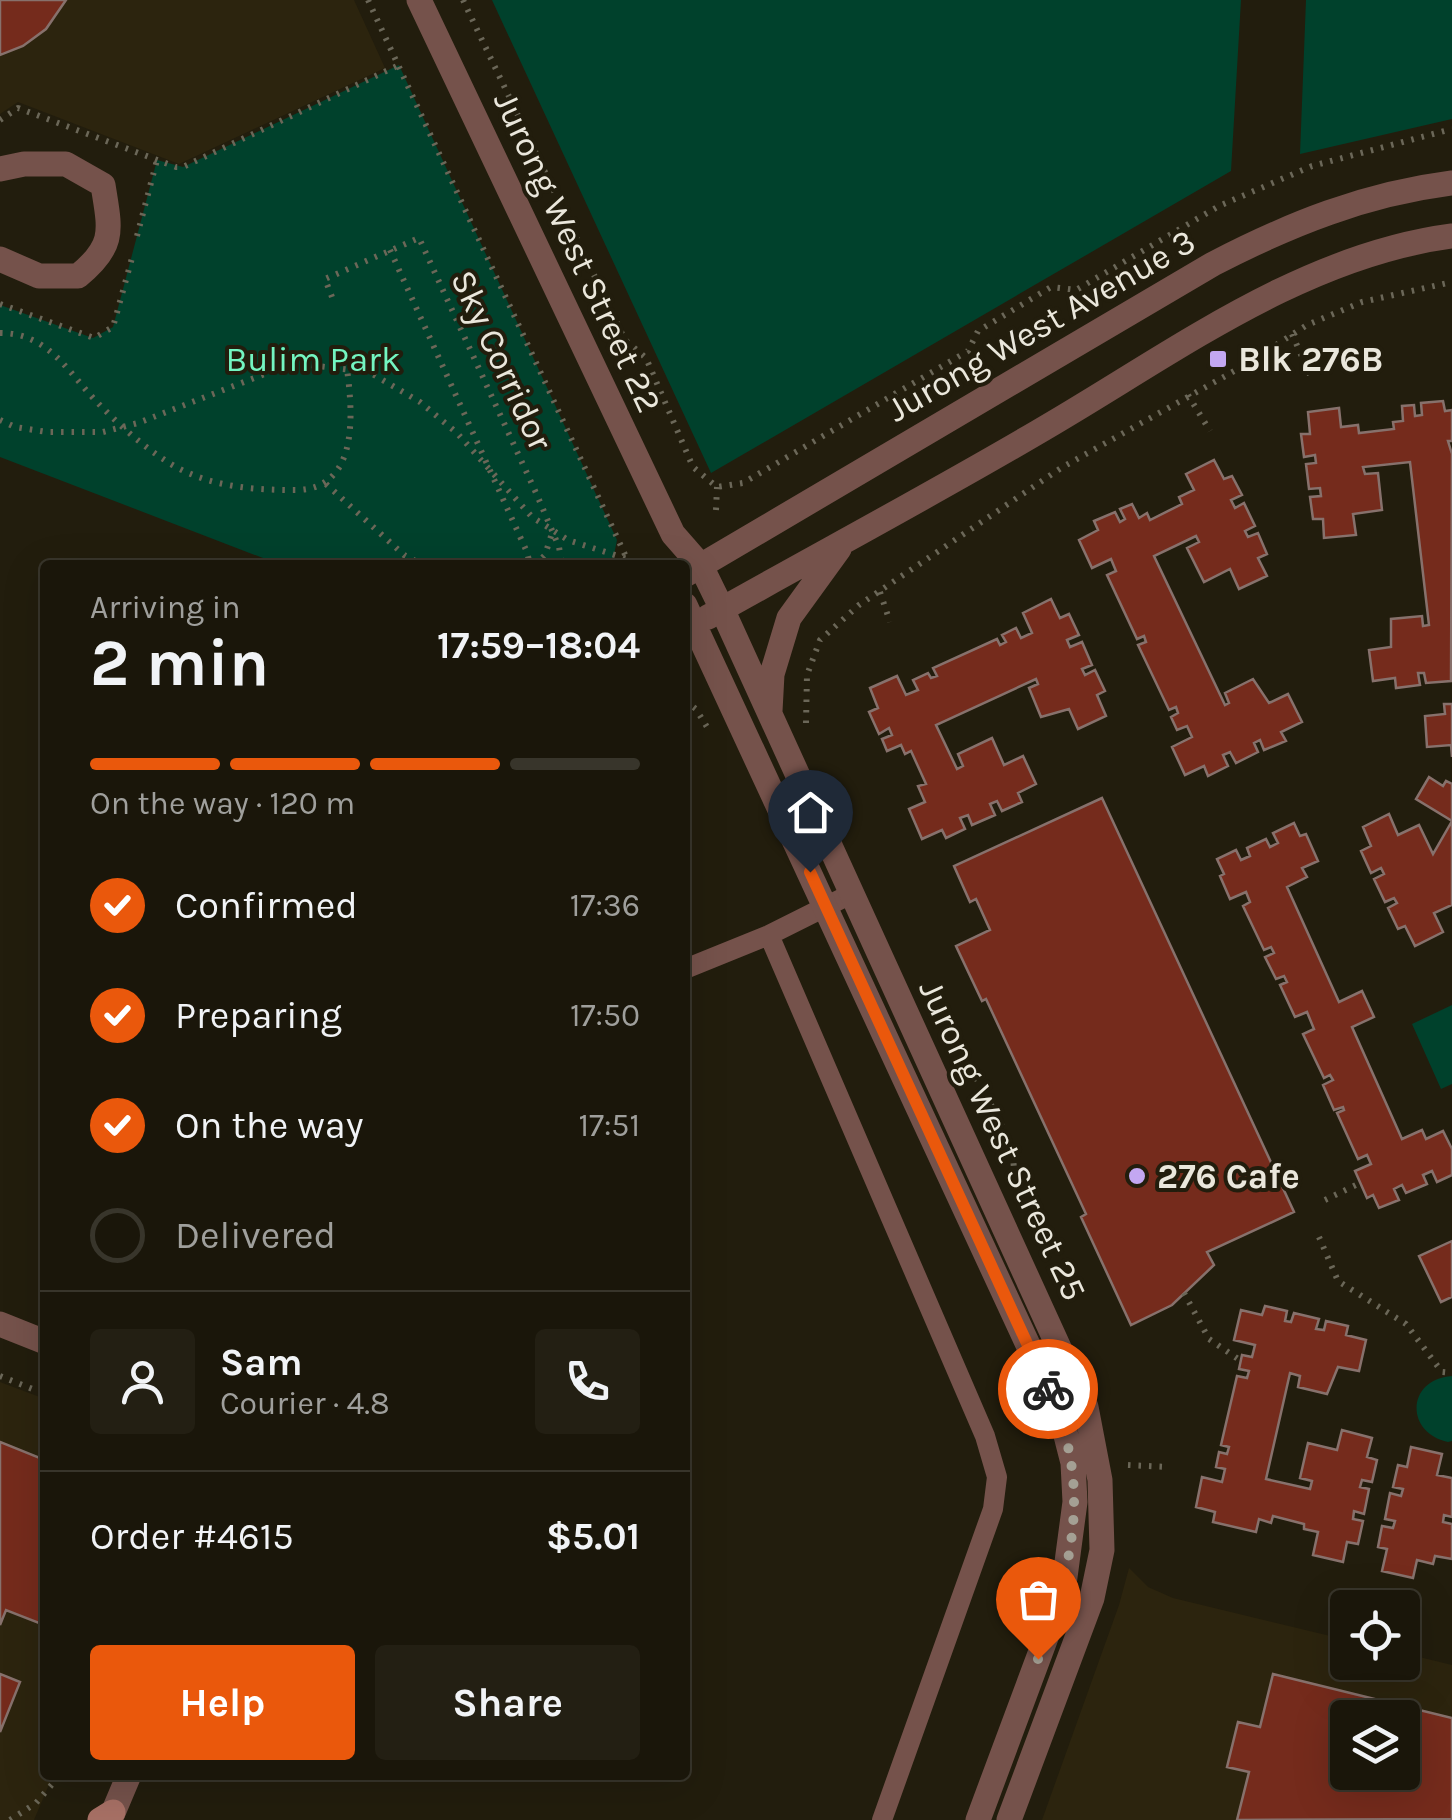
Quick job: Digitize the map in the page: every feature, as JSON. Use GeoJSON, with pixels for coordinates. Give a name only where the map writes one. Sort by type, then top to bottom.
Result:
{"type":"FeatureCollection","features":[{"type":"Feature","properties":{"kind":"street","name":"Jurong West Street 22"},"geometry":{"type":"LineString","coordinates":[[419,0],[687,560]]}},
{"type":"Feature","properties":{"kind":"street"},"geometry":{"type":"LineString","coordinates":[[0,169],[24,164],[66,164],[103,185],[110,228],[100,258],[78,276],[38,276],[0,259]]}},
{"type":"Feature","properties":{"kind":"street","name":"Jurong West Avenue 3"},"geometry":{"type":"LineString","coordinates":[[693,570],[1244,248],[1288,226],[1401,189],[1452,183]]}},
{"type":"Feature","properties":{"kind":"street"},"geometry":{"type":"LineString","coordinates":[[690,619],[722,609],[842,545],[1230,318],[1314,275],[1418,241],[1452,236]]}},
{"type":"Feature","properties":{"kind":"street","name":"Jurong West Street 22"},"geometry":{"type":"LineString","coordinates":[[673,534],[674,560]]}},
{"type":"Feature","properties":{"kind":"street"},"geometry":{"type":"LineString","coordinates":[[769,718],[772,674],[790,618],[842,545]]}},
{"type":"Feature","properties":{"kind":"street","name":"Jurong West Street 25"},"geometry":{"type":"LineString","coordinates":[[693,570],[722,609],[1086,1407],[1104,1515],[1102,1550],[1092,1598],[1009,1820]]}},
{"type":"Feature","properties":{"kind":"street","name":"Jurong West Street 25"},"geometry":{"type":"LineString","coordinates":[[690,624],[826,906],[1061,1416],[1073,1463],[1076,1502],[1063,1592],[978,1820]]}},
{"type":"Feature","properties":{"kind":"street"},"geometry":{"type":"LineString","coordinates":[[0,1324],[40,1340]]}},
{"type":"Feature","properties":{"kind":"street"},"geometry":{"type":"LineString","coordinates":[[108,1817],[127,1780]]}},
{"type":"Feature","properties":{"kind":"lane"},"geometry":{"type":"LineString","coordinates":[[690,967],[769,935],[851,894]]}},
{"type":"Feature","properties":{"kind":"lane"},"geometry":{"type":"LineString","coordinates":[[769,935],[985,1436],[997,1477],[993,1509],[882,1820]]}},
{"type":"Feature","properties":{"kind":"path"},"geometry":{"type":"LineString","coordinates":[[368,0],[625,560]]}},
{"type":"Feature","properties":{"kind":"path"},"geometry":{"type":"LineString","coordinates":[[463,0],[625,340],[646,358],[694,467],[717,487],[743,483],[968,351],[978,331],[1051,287],[1076,290],[1219,206],[1312,166],[1452,128]]}},
{"type":"Feature","properties":{"kind":"path"},"geometry":{"type":"LineString","coordinates":[[0,120],[18,108],[176,168],[399,65]]}},
{"type":"Feature","properties":{"kind":"path","name":"Sky Corridor"},"geometry":{"type":"LineString","coordinates":[[530,560],[390,250],[419,238],[537,496],[561,560]]}},
{"type":"Feature","properties":{"kind":"path"},"geometry":{"type":"LineString","coordinates":[[332,297],[324,279],[390,250]]}},
{"type":"Feature","properties":{"kind":"path"},"geometry":{"type":"LineString","coordinates":[[808,734],[804,698],[820,640],[860,605],[1061,468],[1292,334],[1362,302],[1452,282]]}},
{"type":"Feature","properties":{"kind":"path"},"geometry":{"type":"LineString","coordinates":[[0,333],[18,333],[42,342],[123,428],[172,464],[204,479],[241,488],[313,490],[326,484],[348,444],[353,412],[347,369]]}},
{"type":"Feature","properties":{"kind":"path"},"geometry":{"type":"LineString","coordinates":[[1292,334],[1310,374]]}},
{"type":"Feature","properties":{"kind":"path"},"geometry":{"type":"LineString","coordinates":[[0,420],[15,427],[70,433],[123,428],[300,364],[368,372],[420,402],[458,433],[532,517],[568,540],[621,560]]}},
{"type":"Feature","properties":{"kind":"path"},"geometry":{"type":"LineString","coordinates":[[1188,395],[1210,431]]}},
{"type":"Feature","properties":{"kind":"path"},"geometry":{"type":"LineString","coordinates":[[326,484],[389,542],[416,560]]}},
{"type":"Feature","properties":{"kind":"path"},"geometry":{"type":"LineString","coordinates":[[716,510],[717,487]]}},
{"type":"Feature","properties":{"kind":"path","name":"Sky Corridor"},"geometry":{"type":"LineString","coordinates":[[538,560],[545,555],[552,530]]}},
{"type":"Feature","properties":{"kind":"path"},"geometry":{"type":"LineString","coordinates":[[880,592],[890,622]]}},
{"type":"Feature","properties":{"kind":"path"},"geometry":{"type":"LineString","coordinates":[[963,1074],[977,1079],[1009,1144],[1016,1164],[1012,1181],[1020,1197]]}},
{"type":"Feature","properties":{"kind":"path"},"geometry":{"type":"LineString","coordinates":[[1324,1200],[1360,1183]]}},
{"type":"Feature","properties":{"kind":"path"},"geometry":{"type":"LineString","coordinates":[[1319,1237],[1338,1280],[1406,1324],[1442,1372],[1452,1373]]}},
{"type":"Feature","properties":{"kind":"path"},"geometry":{"type":"LineString","coordinates":[[1184,1293],[1209,1339],[1240,1360]]}},
{"type":"Feature","properties":{"kind":"path"},"geometry":{"type":"LineString","coordinates":[[0,1376],[40,1392]]}},
{"type":"Feature","properties":{"kind":"path"},"geometry":{"type":"LineString","coordinates":[[1124,1448],[1129,1483]]}},
{"type":"Feature","properties":{"kind":"path"},"geometry":{"type":"LineString","coordinates":[[1128,1465],[1169,1466]]}},
{"type":"Feature","properties":{"kind":"path"},"geometry":{"type":"LineString","coordinates":[[10,1820],[36,1803],[56,1780]]}},
{"type":"Feature","properties":{"kind":"shaded area"},"geometry":{"type":"Polygon","coordinates":[[[0,0],[354,0],[385,68],[179,164],[18,102],[0,114],[0,0]]]}},
{"type":"Feature","properties":{"kind":"shaded area"},"geometry":{"type":"Polygon","coordinates":[[[0,1382],[40,1397],[40,1780],[51,1780],[34,1820],[0,1820],[0,1382]]]}},
{"type":"Feature","properties":{"kind":"shaded area"},"geometry":{"type":"Polygon","coordinates":[[[1129,1568],[1148,1587],[1173,1598],[1330,1636],[1330,1680],[1420,1680],[1420,1657],[1452,1665],[1452,1820],[1042,1820],[1129,1568]]]}},
{"type":"Feature","properties":{"kind":"green space"},"geometry":{"type":"Polygon","coordinates":[[[492,0],[1241,0],[1231,171],[711,473],[492,0]]]}},
{"type":"Feature","properties":{"kind":"green space"},"geometry":{"type":"Polygon","coordinates":[[[1306,0],[1452,0],[1452,119],[1300,154],[1306,0]]]}},
{"type":"Feature","properties":{"kind":"green space","name":"Bulim Park"},"geometry":{"type":"Polygon","coordinates":[[[399,65],[617,540],[613,560],[268,560],[0,457],[0,305],[93,338],[113,327],[157,160],[183,167],[399,65]]]}},
{"type":"Feature","properties":{"kind":"green space"},"geometry":{"type":"Polygon","coordinates":[[[1452,1005],[1452,1084],[1441,1089],[1412,1024],[1452,1005]]]}},
{"type":"Feature","properties":{"kind":"green space"},"geometry":{"type":"Polygon","coordinates":[[[1452,1376],[1452,1441],[1448,1442],[1424,1428],[1417,1406],[1426,1386],[1452,1376]]]}},
{"type":"Feature","properties":{"kind":"building"},"geometry":{"type":"Polygon","coordinates":[[[0,0],[66,0],[46,29],[23,46],[0,55],[0,0]]]}},
{"type":"Feature","properties":{"kind":"building"},"geometry":{"type":"Polygon","coordinates":[[[1443,401],[1445,411],[1452,410],[1452,441],[1448,441],[1452,454],[1451,681],[1426,683],[1424,673],[1418,673],[1420,685],[1396,688],[1395,678],[1373,681],[1369,650],[1391,647],[1391,619],[1422,616],[1423,626],[1429,625],[1410,462],[1363,467],[1365,474],[1378,473],[1382,510],[1353,514],[1356,535],[1324,538],[1323,519],[1313,519],[1310,497],[1321,496],[1320,488],[1309,489],[1306,464],[1316,463],[1315,455],[1304,457],[1301,434],[1310,434],[1308,412],[1339,408],[1341,427],[1358,425],[1359,433],[1394,429],[1393,422],[1403,421],[1402,406],[1414,405],[1415,416],[1422,415],[1421,403],[1443,401]]]}},
{"type":"Feature","properties":{"kind":"building"},"geometry":{"type":"Polygon","coordinates":[[[1214,460],[1224,479],[1232,476],[1242,495],[1231,500],[1235,508],[1244,503],[1255,526],[1245,531],[1248,537],[1258,533],[1267,554],[1258,558],[1267,576],[1239,589],[1230,569],[1204,582],[1187,548],[1199,542],[1196,536],[1154,556],[1225,705],[1229,703],[1225,693],[1253,679],[1269,703],[1288,694],[1302,722],[1281,732],[1286,741],[1264,750],[1260,740],[1254,743],[1258,752],[1236,763],[1230,752],[1223,755],[1228,766],[1208,776],[1204,766],[1185,775],[1172,747],[1192,737],[1187,726],[1177,730],[1171,717],[1178,713],[1176,707],[1169,710],[1138,645],[1146,642],[1144,636],[1137,639],[1107,575],[1116,571],[1111,559],[1092,568],[1079,540],[1098,530],[1094,521],[1115,512],[1120,522],[1125,519],[1120,509],[1132,504],[1139,518],[1147,513],[1150,520],[1182,504],[1179,497],[1194,490],[1186,474],[1214,460]]]}},
{"type":"Feature","properties":{"kind":"building"},"geometry":{"type":"Polygon","coordinates":[[[1051,599],[1060,618],[1069,614],[1079,635],[1067,640],[1070,647],[1082,642],[1092,665],[1082,669],[1085,675],[1095,670],[1105,691],[1097,695],[1106,716],[1078,729],[1069,709],[1041,717],[1029,688],[1038,684],[1036,679],[936,725],[957,769],[963,766],[958,754],[992,738],[1004,765],[1023,756],[1036,784],[1018,793],[1022,802],[1002,811],[997,801],[990,804],[995,815],[972,825],[968,815],[960,818],[965,829],[946,838],[942,830],[922,839],[909,809],[925,802],[918,786],[926,784],[911,751],[905,754],[901,745],[887,751],[882,739],[892,735],[889,728],[879,734],[869,712],[878,708],[870,688],[897,676],[906,695],[918,690],[913,680],[928,673],[931,678],[937,676],[933,668],[997,639],[1000,645],[1006,642],[1002,635],[1016,628],[1021,638],[1032,633],[1023,613],[1051,599]]]}},
{"type":"Feature","properties":{"kind":"building"},"geometry":{"type":"Polygon","coordinates":[[[1444,704],[1452,704],[1452,757],[1451,745],[1427,747],[1425,716],[1445,714],[1444,704]]]}},
{"type":"Feature","properties":{"kind":"building"},"geometry":{"type":"Polygon","coordinates":[[[1429,777],[1443,786],[1446,781],[1452,784],[1452,821],[1416,799],[1429,777]]]}},
{"type":"Feature","properties":{"kind":"building"},"geometry":{"type":"Polygon","coordinates":[[[1102,798],[1294,1212],[1207,1252],[1214,1265],[1172,1305],[1131,1325],[1081,1217],[1086,1214],[986,999],[982,1001],[956,946],[990,930],[976,899],[970,902],[954,866],[1102,798]]]}},
{"type":"Feature","properties":{"kind":"building"},"geometry":{"type":"Polygon","coordinates":[[[1389,814],[1398,835],[1419,825],[1433,854],[1452,821],[1452,905],[1434,913],[1443,932],[1415,946],[1405,926],[1398,929],[1388,908],[1397,903],[1394,898],[1385,902],[1374,879],[1384,874],[1381,868],[1371,873],[1361,851],[1371,846],[1363,827],[1389,814]]]}},
{"type":"Feature","properties":{"kind":"building"},"geometry":{"type":"Polygon","coordinates":[[[1294,823],[1300,836],[1306,834],[1318,861],[1302,868],[1307,877],[1287,887],[1339,1002],[1362,991],[1374,1017],[1352,1027],[1402,1139],[1422,1130],[1426,1139],[1443,1131],[1452,1149],[1452,1175],[1437,1182],[1432,1171],[1423,1175],[1427,1184],[1406,1193],[1402,1185],[1394,1189],[1399,1200],[1379,1208],[1373,1195],[1367,1198],[1355,1171],[1371,1164],[1367,1155],[1358,1159],[1337,1113],[1343,1107],[1334,1110],[1323,1085],[1333,1080],[1330,1075],[1324,1078],[1303,1034],[1314,1029],[1307,1012],[1295,1017],[1280,985],[1287,982],[1284,976],[1276,979],[1265,957],[1274,953],[1271,947],[1264,950],[1243,906],[1250,902],[1246,892],[1230,899],[1220,876],[1224,874],[1217,859],[1236,850],[1241,860],[1250,856],[1247,848],[1266,839],[1270,847],[1278,843],[1273,833],[1294,823]]]}},
{"type":"Feature","properties":{"kind":"building"},"geometry":{"type":"Polygon","coordinates":[[[1452,1241],[1452,1297],[1441,1302],[1419,1256],[1452,1241]]]}},
{"type":"Feature","properties":{"kind":"building"},"geometry":{"type":"Polygon","coordinates":[[[1265,1306],[1287,1311],[1285,1321],[1291,1322],[1294,1313],[1319,1319],[1316,1329],[1324,1330],[1326,1321],[1348,1326],[1346,1335],[1366,1340],[1359,1371],[1338,1367],[1327,1394],[1298,1387],[1300,1376],[1290,1373],[1266,1479],[1310,1489],[1312,1481],[1300,1478],[1308,1443],[1337,1450],[1342,1430],[1372,1438],[1367,1457],[1377,1460],[1372,1482],[1362,1480],[1360,1487],[1369,1489],[1364,1514],[1354,1511],[1353,1519],[1363,1521],[1358,1544],[1347,1542],[1343,1562],[1313,1555],[1318,1532],[1304,1529],[1304,1524],[1273,1516],[1271,1523],[1259,1519],[1256,1532],[1213,1522],[1215,1512],[1196,1507],[1202,1477],[1222,1482],[1225,1469],[1216,1467],[1219,1452],[1227,1454],[1229,1447],[1221,1445],[1237,1376],[1247,1378],[1249,1371],[1239,1369],[1242,1355],[1252,1357],[1255,1345],[1234,1340],[1241,1310],[1262,1315],[1265,1306]]]}},
{"type":"Feature","properties":{"kind":"building"},"geometry":{"type":"Polygon","coordinates":[[[0,1442],[40,1458],[40,1623],[6,1610],[0,1625],[0,1442]]]}},
{"type":"Feature","properties":{"kind":"building"},"geometry":{"type":"Polygon","coordinates":[[[1411,1447],[1442,1454],[1437,1475],[1452,1478],[1452,1517],[1444,1515],[1443,1522],[1452,1524],[1452,1559],[1435,1556],[1433,1564],[1417,1560],[1413,1578],[1382,1571],[1387,1549],[1378,1547],[1382,1526],[1393,1528],[1395,1521],[1385,1519],[1390,1493],[1401,1496],[1403,1489],[1393,1487],[1398,1465],[1407,1467],[1411,1447]]]}},
{"type":"Feature","properties":{"kind":"building"},"geometry":{"type":"Polygon","coordinates":[[[0,1674],[20,1682],[0,1732],[0,1674]]]}},
{"type":"Feature","properties":{"kind":"building"},"geometry":{"type":"Polygon","coordinates":[[[1273,1674],[1379,1700],[1330,1700],[1330,1790],[1420,1790],[1420,1710],[1452,1718],[1452,1819],[1237,1820],[1249,1772],[1227,1767],[1238,1722],[1260,1727],[1273,1674]]]}},
{"type":"Feature","properties":{"kind":"way so far"},"geometry":{"type":"LineString","coordinates":[[1038,1659],[1063,1592],[1076,1502],[1073,1463],[1061,1416],[1048,1389]]}},
{"type":"Feature","properties":{"kind":"place","name":"Blk 276B"},"geometry":{"type":"Point","coordinates":[1218,359]}},
{"type":"Feature","properties":{"kind":"place","name":"276 Cafe"},"geometry":{"type":"Point","coordinates":[1137,1176]}},
{"type":"Feature","properties":{"kind":"route"},"geometry":{"type":"LineString","coordinates":[[810,872],[1048,1389]]}}]}
